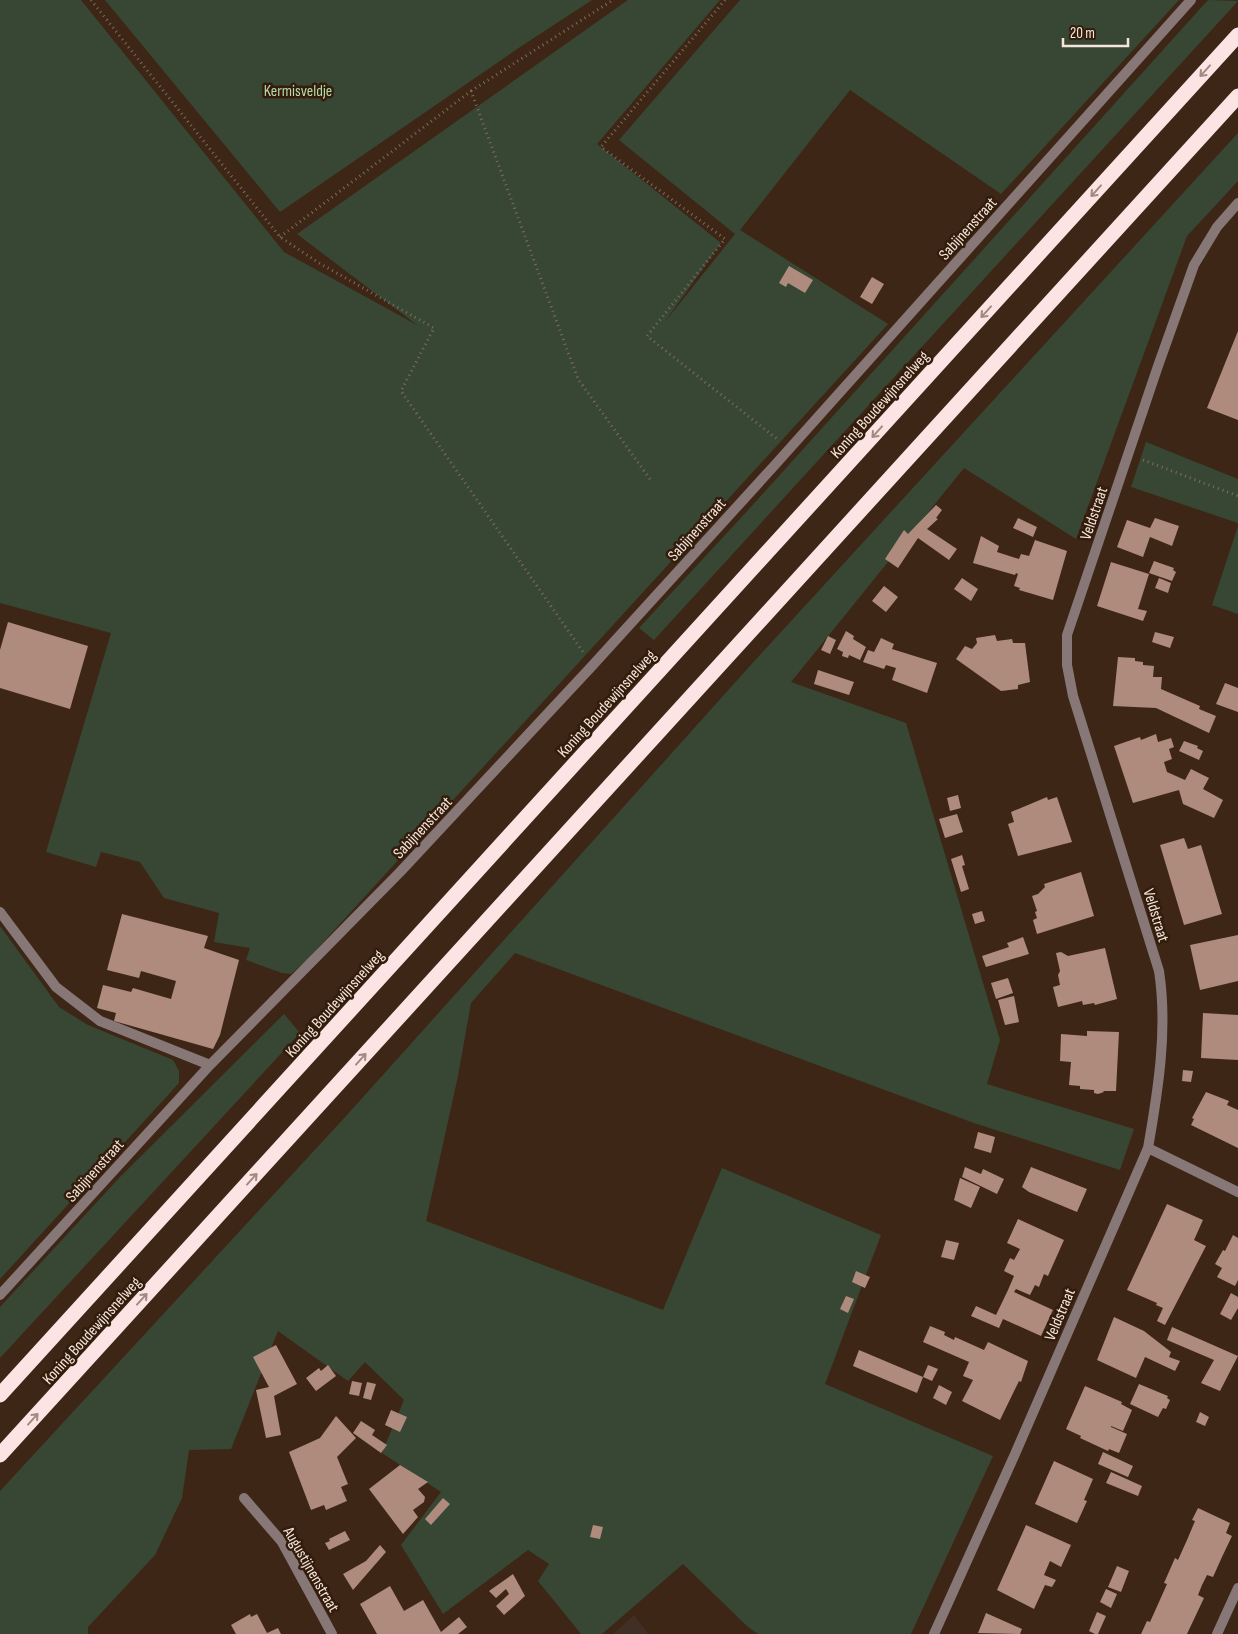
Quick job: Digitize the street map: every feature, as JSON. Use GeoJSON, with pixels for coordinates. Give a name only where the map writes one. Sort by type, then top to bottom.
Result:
{"type":"FeatureCollection","features":[{"type":"Feature","properties":{"kind":"highway","name":"Koning Boudewijnsnelweg"},"geometry":{"type":"LineString","coordinates":[[0,1395],[1238,35]]}},
{"type":"Feature","properties":{"kind":"highway","name":"Koning Boudewijnsnelweg"},"geometry":{"type":"LineString","coordinates":[[0,1456],[1238,96]]}},
{"type":"Feature","properties":{"kind":"street","name":"Sabijnenstraat"},"geometry":{"type":"LineString","coordinates":[[0,1295],[210,1065],[401,871],[592,666],[774,466],[1191,0]]}},
{"type":"Feature","properties":{"kind":"street","name":"Veldstraat"},"geometry":{"type":"LineString","coordinates":[[934,1634],[1015,1454],[1148,1148],[1154,1114],[1164,1019],[1163,995],[1159,971],[1073,696],[1067,664],[1067,635],[1194,265],[1216,227],[1238,203]]}},
{"type":"Feature","properties":{"kind":"street"},"geometry":{"type":"LineString","coordinates":[[0,912],[56,987],[93,1016],[100,1021],[210,1065]]}},
{"type":"Feature","properties":{"kind":"street"},"geometry":{"type":"LineString","coordinates":[[1148,1148],[1238,1192]]}},
{"type":"Feature","properties":{"kind":"street","name":"Augustijnenstraat"},"geometry":{"type":"LineString","coordinates":[[244,1498],[282,1542],[332,1634]]}},
{"type":"Feature","properties":{"kind":"street"},"geometry":{"type":"LineString","coordinates":[[1217,1634],[1238,1588]]}},
{"type":"Feature","properties":{"kind":"path"},"geometry":{"type":"LineString","coordinates":[[91,0],[280,237],[319,263],[434,328],[401,390],[592,666]]}},
{"type":"Feature","properties":{"kind":"path"},"geometry":{"type":"LineString","coordinates":[[280,237],[471,91],[613,0]]}},
{"type":"Feature","properties":{"kind":"path"},"geometry":{"type":"LineString","coordinates":[[725,0],[601,146],[725,238],[647,336],[779,441]]}},
{"type":"Feature","properties":{"kind":"path"},"geometry":{"type":"LineString","coordinates":[[471,91],[578,379],[652,482]]}},
{"type":"Feature","properties":{"kind":"path"},"geometry":{"type":"LineString","coordinates":[[1129,454],[1238,496]]}},
{"type":"Feature","properties":{"kind":"shaded area"},"geometry":{"type":"Polygon","coordinates":[[[634,1615],[648,1634],[613,1634],[634,1615]]]}},
{"type":"Feature","properties":{"kind":"green space"},"geometry":{"type":"Polygon","coordinates":[[[0,0],[81,0],[284,252],[417,325],[297,234],[628,0],[720,0],[597,144],[721,243],[664,323],[735,234],[619,140],[740,0],[1179,0],[1001,194],[850,90],[740,230],[888,324],[306,961],[291,974],[282,973],[246,960],[250,948],[214,942],[219,913],[164,898],[140,862],[101,852],[96,867],[46,852],[111,633],[0,603],[0,0]]]}},
{"type":"Feature","properties":{"kind":"green space","name":"Kermisveldje"},"geometry":{"type":"Polygon","coordinates":[[[105,0],[592,0],[523,45],[280,212],[105,0]]]}},
{"type":"Feature","properties":{"kind":"green space"},"geometry":{"type":"Polygon","coordinates":[[[1208,0],[1238,1],[654,640],[639,628],[750,508],[1208,0]]]}},
{"type":"Feature","properties":{"kind":"green space"},"geometry":{"type":"Polygon","coordinates":[[[1238,133],[1238,181],[1187,236],[1076,539],[964,468],[791,682],[906,723],[1000,1040],[987,1084],[1134,1129],[1120,1170],[974,1123],[515,953],[471,1003],[458,1076],[426,1221],[663,1310],[722,1168],[881,1235],[825,1384],[993,1456],[911,1634],[758,1634],[748,1627],[683,1564],[602,1634],[581,1634],[538,1581],[549,1564],[528,1550],[443,1614],[401,1545],[441,1492],[382,1453],[404,1400],[365,1362],[348,1381],[278,1331],[231,1449],[189,1450],[182,1498],[155,1555],[88,1627],[88,1634],[0,1634],[0,1491],[347,1115],[749,667],[1238,133]]]}},
{"type":"Feature","properties":{"kind":"green space"},"geometry":{"type":"Polygon","coordinates":[[[1146,442],[1238,479],[1238,523],[1131,487],[1146,442]]]}},
{"type":"Feature","properties":{"kind":"green space"},"geometry":{"type":"Polygon","coordinates":[[[1238,526],[1238,614],[1212,605],[1238,526]]]}},
{"type":"Feature","properties":{"kind":"green space"},"geometry":{"type":"Polygon","coordinates":[[[0,926],[59,1007],[88,1025],[173,1060],[179,1071],[179,1083],[0,1279],[0,926]]]}},
{"type":"Feature","properties":{"kind":"green space"},"geometry":{"type":"Polygon","coordinates":[[[284,1014],[300,1033],[0,1358],[0,1307],[120,1177],[284,1014]]]}},
{"type":"Feature","properties":{"kind":"building"},"geometry":{"type":"Polygon","coordinates":[[[789,266],[813,280],[805,293],[788,283],[786,287],[779,283],[789,266]]]}},
{"type":"Feature","properties":{"kind":"building"},"geometry":{"type":"Polygon","coordinates":[[[872,277],[884,284],[872,304],[860,297],[872,277]]]}},
{"type":"Feature","properties":{"kind":"building"},"geometry":{"type":"Polygon","coordinates":[[[1238,331],[1238,420],[1207,408],[1238,331]]]}},
{"type":"Feature","properties":{"kind":"building"},"geometry":{"type":"Polygon","coordinates":[[[936,505],[942,510],[936,518],[938,519],[927,529],[957,549],[949,560],[918,538],[898,568],[885,559],[904,530],[908,534],[936,505]]]}},
{"type":"Feature","properties":{"kind":"building"},"geometry":{"type":"Polygon","coordinates":[[[1018,518],[1037,527],[1033,537],[1013,528],[1018,518]]]}},
{"type":"Feature","properties":{"kind":"building"},"geometry":{"type":"Polygon","coordinates":[[[1155,518],[1179,526],[1172,546],[1150,537],[1143,557],[1117,547],[1127,520],[1150,528],[1155,518]]]}},
{"type":"Feature","properties":{"kind":"building"},"geometry":{"type":"Polygon","coordinates":[[[981,536],[999,546],[997,552],[1019,559],[1021,554],[1029,556],[1035,540],[1067,551],[1053,600],[1019,590],[1020,588],[1014,586],[1018,574],[1016,573],[1015,575],[973,563],[981,536]]]}},
{"type":"Feature","properties":{"kind":"building"},"geometry":{"type":"Polygon","coordinates":[[[1154,561],[1174,568],[1173,570],[1176,572],[1172,581],[1149,573],[1154,561]]]}},
{"type":"Feature","properties":{"kind":"building"},"geometry":{"type":"Polygon","coordinates":[[[1111,562],[1149,574],[1138,609],[1147,611],[1143,621],[1097,606],[1111,562]]]}},
{"type":"Feature","properties":{"kind":"building"},"geometry":{"type":"Polygon","coordinates":[[[962,578],[978,589],[971,601],[954,589],[962,578]]]}},
{"type":"Feature","properties":{"kind":"building"},"geometry":{"type":"Polygon","coordinates":[[[1159,578],[1171,583],[1168,593],[1155,588],[1159,578]]]}},
{"type":"Feature","properties":{"kind":"building"},"geometry":{"type":"Polygon","coordinates":[[[884,586],[898,597],[886,612],[872,601],[884,586]]]}},
{"type":"Feature","properties":{"kind":"building"},"geometry":{"type":"Polygon","coordinates":[[[8,622],[88,646],[70,709],[0,688],[0,650],[8,622]]]}},
{"type":"Feature","properties":{"kind":"building"},"geometry":{"type":"Polygon","coordinates":[[[846,631],[854,636],[853,639],[866,647],[860,660],[849,655],[848,658],[842,656],[843,652],[837,649],[846,631]]]}},
{"type":"Feature","properties":{"kind":"building"},"geometry":{"type":"Polygon","coordinates":[[[1155,632],[1174,637],[1170,648],[1152,642],[1155,632]]]}},
{"type":"Feature","properties":{"kind":"building"},"geometry":{"type":"Polygon","coordinates":[[[995,635],[997,641],[1012,639],[1013,643],[1025,643],[1030,682],[1018,685],[1018,689],[1001,691],[956,659],[965,646],[972,649],[977,643],[976,638],[995,635]]]}},
{"type":"Feature","properties":{"kind":"building"},"geometry":{"type":"Polygon","coordinates":[[[828,636],[836,640],[830,654],[821,650],[828,636]]]}},
{"type":"Feature","properties":{"kind":"building"},"geometry":{"type":"Polygon","coordinates":[[[881,638],[894,644],[892,649],[937,663],[927,693],[892,680],[896,668],[886,665],[884,669],[863,662],[868,650],[874,652],[881,638]]]}},
{"type":"Feature","properties":{"kind":"building"},"geometry":{"type":"Polygon","coordinates":[[[1118,657],[1135,658],[1135,661],[1143,662],[1143,665],[1154,666],[1153,677],[1162,677],[1161,689],[1200,706],[1199,709],[1216,716],[1209,733],[1156,708],[1113,706],[1118,657]]]}},
{"type":"Feature","properties":{"kind":"building"},"geometry":{"type":"Polygon","coordinates":[[[818,670],[854,682],[849,695],[814,684],[818,670]]]}},
{"type":"Feature","properties":{"kind":"building"},"geometry":{"type":"Polygon","coordinates":[[[1225,683],[1238,688],[1238,712],[1216,704],[1225,683]]]}},
{"type":"Feature","properties":{"kind":"building"},"geometry":{"type":"Polygon","coordinates":[[[1156,734],[1158,742],[1171,738],[1174,747],[1169,749],[1172,759],[1164,762],[1167,772],[1185,780],[1191,769],[1209,778],[1203,789],[1223,800],[1214,818],[1183,804],[1179,790],[1133,803],[1114,746],[1140,737],[1141,740],[1156,734]]]}},
{"type":"Feature","properties":{"kind":"building"},"geometry":{"type":"Polygon","coordinates":[[[1184,741],[1198,746],[1197,748],[1203,751],[1199,760],[1179,751],[1184,741]]]}},
{"type":"Feature","properties":{"kind":"building"},"geometry":{"type":"Polygon","coordinates":[[[958,795],[961,808],[950,811],[947,798],[958,795]]]}},
{"type":"Feature","properties":{"kind":"building"},"geometry":{"type":"Polygon","coordinates":[[[1047,797],[1048,800],[1057,797],[1072,842],[1018,856],[1008,824],[1014,822],[1011,812],[1047,797]]]}},
{"type":"Feature","properties":{"kind":"building"},"geometry":{"type":"Polygon","coordinates":[[[957,814],[963,832],[945,838],[939,819],[957,814]]]}},
{"type":"Feature","properties":{"kind":"building"},"geometry":{"type":"Polygon","coordinates":[[[1184,838],[1188,849],[1201,845],[1222,914],[1184,925],[1160,845],[1184,838]]]}},
{"type":"Feature","properties":{"kind":"building"},"geometry":{"type":"Polygon","coordinates":[[[962,855],[965,865],[962,866],[969,889],[961,892],[951,859],[962,855]]]}},
{"type":"Feature","properties":{"kind":"building"},"geometry":{"type":"Polygon","coordinates":[[[1081,872],[1094,916],[1037,934],[1033,920],[1037,918],[1035,912],[1037,911],[1032,896],[1038,894],[1045,887],[1044,884],[1081,872]]]}},
{"type":"Feature","properties":{"kind":"building"},"geometry":{"type":"Polygon","coordinates":[[[982,911],[985,921],[975,924],[972,914],[982,911]]]}},
{"type":"Feature","properties":{"kind":"building"},"geometry":{"type":"Polygon","coordinates":[[[122,914],[208,936],[204,948],[239,960],[220,1035],[213,1049],[114,1021],[116,1013],[97,1008],[103,985],[131,992],[133,988],[171,999],[176,981],[141,971],[139,978],[107,970],[122,914]]]}},
{"type":"Feature","properties":{"kind":"building"},"geometry":{"type":"Polygon","coordinates":[[[1238,935],[1238,981],[1200,990],[1190,945],[1238,935]]]}},
{"type":"Feature","properties":{"kind":"building"},"geometry":{"type":"Polygon","coordinates":[[[1023,937],[1029,954],[986,967],[982,956],[1009,947],[1007,943],[1023,937]]]}},
{"type":"Feature","properties":{"kind":"building"},"geometry":{"type":"Polygon","coordinates":[[[1105,948],[1117,999],[1095,1005],[1094,1003],[1083,1005],[1082,1001],[1058,1007],[1053,987],[1060,985],[1058,975],[1060,971],[1056,953],[1061,952],[1068,956],[1105,948]]]}},
{"type":"Feature","properties":{"kind":"building"},"geometry":{"type":"Polygon","coordinates":[[[1008,978],[1013,993],[996,999],[991,983],[1008,978]]]}},
{"type":"Feature","properties":{"kind":"building"},"geometry":{"type":"Polygon","coordinates":[[[1014,996],[1019,1022],[1005,1025],[998,1000],[1014,996]]]}},
{"type":"Feature","properties":{"kind":"building"},"geometry":{"type":"Polygon","coordinates":[[[1203,1013],[1238,1015],[1238,1060],[1201,1058],[1203,1013]]]}},
{"type":"Feature","properties":{"kind":"building"},"geometry":{"type":"Polygon","coordinates":[[[1087,1031],[1119,1032],[1116,1091],[1103,1091],[1098,1094],[1094,1093],[1094,1090],[1080,1089],[1080,1086],[1069,1085],[1071,1062],[1060,1061],[1061,1034],[1087,1036],[1087,1031]]]}},
{"type":"Feature","properties":{"kind":"building"},"geometry":{"type":"Polygon","coordinates":[[[1183,1070],[1193,1071],[1191,1082],[1182,1081],[1183,1070]]]}},
{"type":"Feature","properties":{"kind":"building"},"geometry":{"type":"Polygon","coordinates":[[[1206,1092],[1229,1101],[1227,1105],[1238,1110],[1238,1148],[1191,1125],[1194,1119],[1192,1118],[1206,1092]]]}},
{"type":"Feature","properties":{"kind":"building"},"geometry":{"type":"Polygon","coordinates":[[[978,1132],[995,1137],[991,1153],[974,1148],[978,1132]]]}},
{"type":"Feature","properties":{"kind":"building"},"geometry":{"type":"Polygon","coordinates":[[[965,1167],[981,1174],[983,1169],[1004,1179],[997,1194],[962,1177],[965,1167]]]}},
{"type":"Feature","properties":{"kind":"building"},"geometry":{"type":"Polygon","coordinates":[[[1031,1167],[1087,1189],[1077,1212],[1029,1192],[1022,1187],[1031,1167]]]}},
{"type":"Feature","properties":{"kind":"building"},"geometry":{"type":"Polygon","coordinates":[[[960,1178],[980,1187],[971,1208],[954,1200],[960,1178]]]}},
{"type":"Feature","properties":{"kind":"building"},"geometry":{"type":"Polygon","coordinates":[[[1167,1204],[1203,1220],[1194,1240],[1206,1246],[1165,1325],[1157,1321],[1163,1308],[1156,1305],[1157,1303],[1127,1290],[1167,1204]]]}},
{"type":"Feature","properties":{"kind":"building"},"geometry":{"type":"Polygon","coordinates":[[[1018,1219],[1064,1240],[1048,1276],[1044,1274],[1039,1287],[1035,1285],[1030,1295],[1016,1289],[1014,1292],[1053,1310],[1041,1336],[1003,1319],[999,1328],[971,1316],[976,1306],[996,1315],[1014,1276],[1004,1271],[1010,1258],[1014,1260],[1020,1249],[1007,1243],[1018,1219]]]}},
{"type":"Feature","properties":{"kind":"building"},"geometry":{"type":"Polygon","coordinates":[[[1233,1235],[1238,1238],[1238,1280],[1235,1286],[1217,1277],[1222,1268],[1215,1264],[1223,1250],[1225,1251],[1233,1235]]]}},
{"type":"Feature","properties":{"kind":"building"},"geometry":{"type":"Polygon","coordinates":[[[946,1240],[959,1243],[954,1260],[941,1257],[946,1240]]]}},
{"type":"Feature","properties":{"kind":"building"},"geometry":{"type":"Polygon","coordinates":[[[856,1271],[870,1277],[865,1288],[852,1282],[856,1271]]]}},
{"type":"Feature","properties":{"kind":"building"},"geometry":{"type":"Polygon","coordinates":[[[1231,1293],[1238,1297],[1238,1308],[1231,1320],[1220,1314],[1231,1293]]]}},
{"type":"Feature","properties":{"kind":"building"},"geometry":{"type":"Polygon","coordinates":[[[846,1296],[854,1299],[848,1313],[840,1309],[846,1296]]]}},
{"type":"Feature","properties":{"kind":"building"},"geometry":{"type":"Polygon","coordinates":[[[1114,1317],[1144,1331],[1171,1352],[1169,1357],[1180,1361],[1175,1371],[1145,1357],[1136,1378],[1097,1360],[1114,1317]]]}},
{"type":"Feature","properties":{"kind":"building"},"geometry":{"type":"Polygon","coordinates":[[[930,1326],[945,1332],[944,1335],[954,1340],[955,1337],[984,1350],[988,1342],[1028,1361],[1021,1382],[1019,1381],[1000,1420],[962,1401],[973,1380],[963,1376],[969,1362],[923,1342],[930,1326]]]}},
{"type":"Feature","properties":{"kind":"building"},"geometry":{"type":"Polygon","coordinates":[[[1172,1327],[1238,1356],[1220,1391],[1201,1383],[1214,1360],[1167,1340],[1172,1327]]]}},
{"type":"Feature","properties":{"kind":"building"},"geometry":{"type":"Polygon","coordinates":[[[276,1345],[297,1384],[274,1396],[281,1435],[266,1438],[256,1390],[269,1387],[253,1357],[276,1345]]]}},
{"type":"Feature","properties":{"kind":"building"},"geometry":{"type":"Polygon","coordinates":[[[859,1350],[923,1377],[917,1393],[853,1366],[859,1350]]]}},
{"type":"Feature","properties":{"kind":"building"},"geometry":{"type":"Polygon","coordinates":[[[328,1365],[336,1376],[316,1391],[306,1378],[319,1368],[321,1371],[328,1365]]]}},
{"type":"Feature","properties":{"kind":"building"},"geometry":{"type":"Polygon","coordinates":[[[928,1365],[938,1369],[932,1381],[923,1377],[928,1365]]]}},
{"type":"Feature","properties":{"kind":"building"},"geometry":{"type":"Polygon","coordinates":[[[352,1381],[362,1383],[359,1396],[349,1394],[352,1381]]]}},
{"type":"Feature","properties":{"kind":"building"},"geometry":{"type":"Polygon","coordinates":[[[367,1382],[376,1384],[371,1400],[363,1398],[367,1382]]]}},
{"type":"Feature","properties":{"kind":"building"},"geometry":{"type":"Polygon","coordinates":[[[1139,1384],[1168,1396],[1167,1398],[1170,1400],[1166,1409],[1163,1408],[1158,1417],[1130,1404],[1139,1384]]]}},
{"type":"Feature","properties":{"kind":"building"},"geometry":{"type":"Polygon","coordinates":[[[939,1385],[952,1392],[946,1405],[933,1398],[939,1385]]]}},
{"type":"Feature","properties":{"kind":"building"},"geometry":{"type":"Polygon","coordinates":[[[1085,1386],[1122,1402],[1121,1404],[1132,1410],[1123,1431],[1111,1426],[1127,1434],[1119,1453],[1109,1449],[1108,1451],[1066,1429],[1085,1386]]]}},
{"type":"Feature","properties":{"kind":"building"},"geometry":{"type":"Polygon","coordinates":[[[391,1410],[407,1417],[400,1432],[385,1425],[391,1410]]]}},
{"type":"Feature","properties":{"kind":"building"},"geometry":{"type":"Polygon","coordinates":[[[1200,1412],[1209,1417],[1205,1426],[1196,1422],[1200,1412]]]}},
{"type":"Feature","properties":{"kind":"building"},"geometry":{"type":"Polygon","coordinates":[[[336,1416],[356,1438],[337,1457],[348,1484],[341,1487],[347,1501],[326,1510],[324,1505],[311,1510],[289,1452],[320,1438],[336,1416]]]}},
{"type":"Feature","properties":{"kind":"building"},"geometry":{"type":"Polygon","coordinates":[[[361,1421],[375,1430],[372,1435],[387,1445],[381,1453],[353,1433],[361,1421]]]}},
{"type":"Feature","properties":{"kind":"building"},"geometry":{"type":"Polygon","coordinates":[[[1103,1452],[1133,1466],[1128,1477],[1098,1464],[1103,1452]]]}},
{"type":"Feature","properties":{"kind":"building"},"geometry":{"type":"Polygon","coordinates":[[[1054,1461],[1093,1479],[1084,1500],[1087,1501],[1077,1523],[1035,1504],[1054,1461]]]}},
{"type":"Feature","properties":{"kind":"building"},"geometry":{"type":"Polygon","coordinates":[[[400,1465],[428,1482],[418,1489],[425,1497],[424,1502],[413,1510],[418,1517],[403,1534],[369,1489],[400,1465]]]}},
{"type":"Feature","properties":{"kind":"building"},"geometry":{"type":"Polygon","coordinates":[[[1111,1472],[1142,1486],[1138,1496],[1106,1483],[1111,1472]]]}},
{"type":"Feature","properties":{"kind":"building"},"geometry":{"type":"Polygon","coordinates":[[[443,1498],[450,1504],[431,1525],[425,1519],[443,1498]]]}},
{"type":"Feature","properties":{"kind":"building"},"geometry":{"type":"Polygon","coordinates":[[[1198,1508],[1230,1523],[1226,1533],[1232,1536],[1213,1577],[1207,1575],[1202,1585],[1198,1595],[1204,1598],[1187,1634],[1141,1634],[1147,1621],[1150,1622],[1167,1584],[1164,1583],[1175,1558],[1178,1560],[1195,1521],[1192,1520],[1198,1508]]]}},
{"type":"Feature","properties":{"kind":"building"},"geometry":{"type":"Polygon","coordinates":[[[593,1525],[603,1527],[600,1539],[590,1537],[593,1525]]]}},
{"type":"Feature","properties":{"kind":"building"},"geometry":{"type":"Polygon","coordinates":[[[1026,1525],[1071,1545],[1061,1567],[1050,1561],[1044,1575],[1056,1580],[1052,1587],[1045,1585],[1034,1609],[997,1590],[1026,1525]]]}},
{"type":"Feature","properties":{"kind":"building"},"geometry":{"type":"Polygon","coordinates":[[[345,1531],[350,1540],[329,1550],[325,1543],[345,1531]]]}},
{"type":"Feature","properties":{"kind":"building"},"geometry":{"type":"Polygon","coordinates":[[[380,1545],[386,1552],[353,1590],[343,1574],[366,1561],[380,1545]]]}},
{"type":"Feature","properties":{"kind":"building"},"geometry":{"type":"Polygon","coordinates":[[[1117,1566],[1129,1571],[1121,1592],[1108,1587],[1117,1566]]]}},
{"type":"Feature","properties":{"kind":"building"},"geometry":{"type":"Polygon","coordinates":[[[513,1574],[525,1596],[504,1615],[496,1606],[509,1594],[506,1589],[496,1598],[489,1591],[513,1574]]]}},
{"type":"Feature","properties":{"kind":"building"},"geometry":{"type":"Polygon","coordinates":[[[390,1586],[404,1611],[423,1600],[441,1632],[459,1617],[467,1627],[458,1634],[377,1634],[360,1604],[390,1586]]]}},
{"type":"Feature","properties":{"kind":"building"},"geometry":{"type":"Polygon","coordinates":[[[1106,1589],[1117,1594],[1111,1608],[1100,1602],[1106,1589]]]}},
{"type":"Feature","properties":{"kind":"building"},"geometry":{"type":"Polygon","coordinates":[[[1097,1612],[1106,1616],[1098,1634],[1095,1634],[1089,1631],[1097,1612]]]}},
{"type":"Feature","properties":{"kind":"building"},"geometry":{"type":"Polygon","coordinates":[[[986,1613],[1022,1629],[1020,1634],[978,1633],[986,1613]]]}},
{"type":"Feature","properties":{"kind":"building"},"geometry":{"type":"Polygon","coordinates":[[[250,1614],[251,1617],[257,1614],[267,1633],[278,1628],[281,1634],[236,1634],[231,1625],[250,1614]]]}}]}
